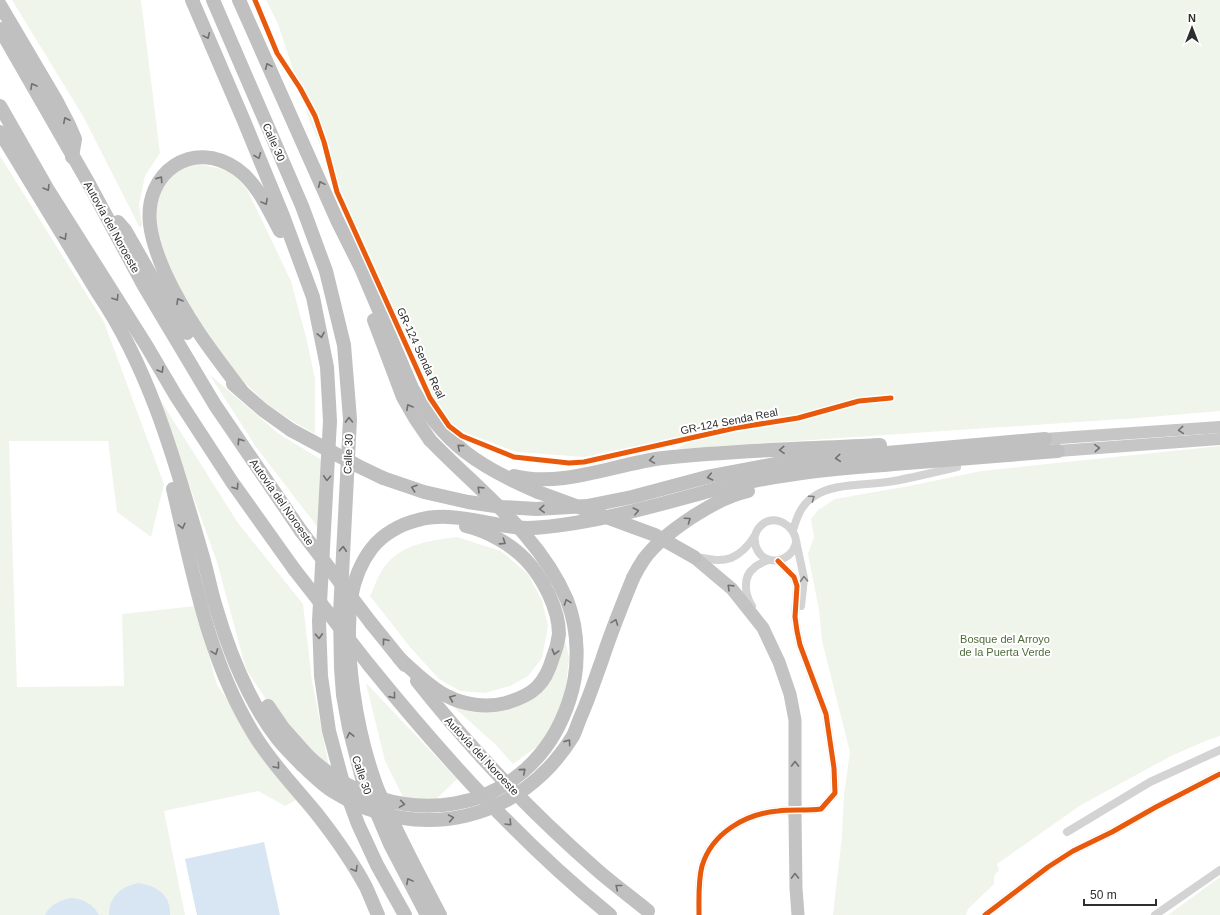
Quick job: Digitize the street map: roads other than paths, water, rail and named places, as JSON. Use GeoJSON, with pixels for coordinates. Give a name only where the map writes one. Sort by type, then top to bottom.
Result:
{"type":"FeatureCollection","features":[{"type":"Feature","properties":{"kind":"highway","name":"Calle 30"},"geometry":{"type":"LineString","coordinates":[[192,0],[283,216],[313,297],[327,367],[330,421],[319,621],[321,676],[329,731],[358,824],[377,865],[405,915]]}},
{"type":"Feature","properties":{"kind":"highway","name":"Calle 30"},"geometry":{"type":"LineString","coordinates":[[213,0],[302,206],[326,271],[344,345],[350,419],[340,613],[341,668],[344,695],[349,728],[362,778],[390,844],[427,915]]}},
{"type":"Feature","properties":{"kind":"highway"},"geometry":{"type":"LineString","coordinates":[[240,0],[337,220],[403,396],[415,418],[430,440],[522,531],[545,561],[567,601],[574,624],[576,659],[573,689],[561,724],[535,761],[498,788],[474,799],[445,805],[416,806],[387,801],[355,789],[304,760]]}},
{"type":"Feature","properties":{"kind":"highway"},"geometry":{"type":"LineString","coordinates":[[0,5],[14,40]]}},
{"type":"Feature","properties":{"kind":"highway","name":"Autovía del Noroeste"},"geometry":{"type":"LineString","coordinates":[[0,29],[14,40],[72,157],[89,184],[144,286],[215,405],[301,531],[371,623],[444,714],[536,813],[596,869],[650,913]]}},
{"type":"Feature","properties":{"kind":"highway"},"geometry":{"type":"LineString","coordinates":[[0,106],[52,197],[157,363],[176,396],[232,482],[294,569],[369,665],[418,725],[461,774],[524,838],[580,890],[610,915]]}},
{"type":"Feature","properties":{"kind":"highway"},"geometry":{"type":"LineString","coordinates":[[0,119],[28,154]]}},
{"type":"Feature","properties":{"kind":"highway"},"geometry":{"type":"LineString","coordinates":[[0,132],[119,328],[158,412],[202,556],[237,646],[251,676],[273,715],[316,778],[334,792],[355,803],[380,813],[410,819],[446,819],[463,816],[499,804],[531,785],[554,762],[573,735],[588,699],[616,620],[633,578],[644,559],[656,546],[689,518],[737,494],[806,480],[1006,462],[1058,451]]}},
{"type":"Feature","properties":{"kind":"highway"},"geometry":{"type":"LineString","coordinates":[[241,390],[201,338],[189,319],[174,292],[155,248],[149,210],[154,190],[165,173],[182,161],[203,158],[227,163],[247,177],[260,193],[313,297]]}},
{"type":"Feature","properties":{"kind":"highway"},"geometry":{"type":"LineString","coordinates":[[89,184],[125,230],[165,300],[192,341],[218,371],[263,410],[291,430],[383,478],[424,492],[468,502],[502,507],[543,509],[587,506],[632,498],[707,477],[786,462],[1045,439]]}},
{"type":"Feature","properties":{"kind":"highway"},"geometry":{"type":"LineString","coordinates":[[337,220],[362,268],[412,388],[422,406],[447,437],[475,460],[491,470],[538,492],[655,535],[694,557],[732,588],[763,628],[779,662],[795,720],[796,888],[798,915]]}},
{"type":"Feature","properties":{"kind":"highway"},"geometry":{"type":"LineString","coordinates":[[98,293],[133,366],[151,416],[169,474],[210,639],[228,684],[255,736],[332,835],[355,868],[378,915]]}},
{"type":"Feature","properties":{"kind":"highway"},"geometry":{"type":"LineString","coordinates":[[491,470],[541,480],[576,475],[662,458],[1002,438],[1045,439]]}},
{"type":"Feature","properties":{"kind":"highway"},"geometry":{"type":"LineString","coordinates":[[440,915],[375,784],[364,747],[352,680],[349,638],[351,598],[358,573],[364,560],[374,546],[387,534],[401,526],[417,520],[450,517],[529,528],[563,524],[633,512],[711,491],[798,473],[1058,451]]}},
{"type":"Feature","properties":{"kind":"highway"},"geometry":{"type":"LineString","coordinates":[[375,784],[371,754],[363,716],[354,639],[356,601],[363,580],[378,552],[389,542],[420,527],[450,524],[476,529],[494,536],[526,560],[549,595],[556,613],[559,634],[556,648],[546,676],[538,688],[515,700],[500,704],[473,705],[446,696],[399,658]]}},
{"type":"Feature","properties":{"kind":"highway"},"geometry":{"type":"LineString","coordinates":[[377,865],[395,915]]}},
{"type":"Feature","properties":{"kind":"main road"},"geometry":{"type":"LineString","coordinates":[[1045,439],[1079,438],[1220,426]]}},
{"type":"Feature","properties":{"kind":"main road"},"geometry":{"type":"LineString","coordinates":[[1058,451],[1220,439]]}},
{"type":"Feature","properties":{"kind":"street"},"geometry":{"type":"LineString","coordinates":[[793,530],[804,505],[814,496],[829,489],[894,481],[956,467]]}},
{"type":"Feature","properties":{"kind":"street"},"geometry":{"type":"LineString","coordinates":[[694,557],[718,561],[732,558],[743,550],[754,537],[758,528],[766,522],[776,520],[786,523],[793,530],[804,578],[800,610],[800,645]]}},
{"type":"Feature","properties":{"kind":"street"},"geometry":{"type":"LineString","coordinates":[[754,537],[756,547],[760,555],[768,560]]}},
{"type":"Feature","properties":{"kind":"street"},"geometry":{"type":"LineString","coordinates":[[763,628],[748,599],[746,584],[748,575],[753,568],[768,560],[783,559],[792,552],[796,542]]}},
{"type":"Feature","properties":{"kind":"street"},"geometry":{"type":"LineString","coordinates":[[699,915],[699,884],[702,865],[708,851],[718,838],[742,820],[756,815],[778,811],[821,809],[835,793],[834,768],[826,714],[800,645],[797,631],[795,617],[797,586],[794,577],[778,560]]}},
{"type":"Feature","properties":{"kind":"street"},"geometry":{"type":"LineString","coordinates":[[1067,832],[1150,782],[1220,750]]}},
{"type":"Feature","properties":{"kind":"street"},"geometry":{"type":"LineString","coordinates":[[985,915],[1048,866],[1073,851],[1112,832],[1220,774]]}},
{"type":"Feature","properties":{"kind":"street"},"geometry":{"type":"LineString","coordinates":[[1155,915],[1220,870]]}},
{"type":"Feature","properties":{"kind":"water"},"geometry":{"type":"Polygon","coordinates":[[[264,842],[280,915],[197,915],[185,859],[264,842]]]}},
{"type":"Feature","properties":{"kind":"water"},"geometry":{"type":"Polygon","coordinates":[[[138,883],[151,886],[161,892],[168,902],[170,915],[109,915],[111,903],[117,893],[126,887],[138,883]]]}},
{"type":"Feature","properties":{"kind":"water"},"geometry":{"type":"Polygon","coordinates":[[[72,898],[88,903],[99,915],[45,915],[47,911],[56,903],[72,898]]]}},
{"type":"Feature","properties":{"kind":"park label","name":"Bosque del Arroyo de la Puerta Verde"},"geometry":{"type":"Point","coordinates":[1005,645]}}]}
